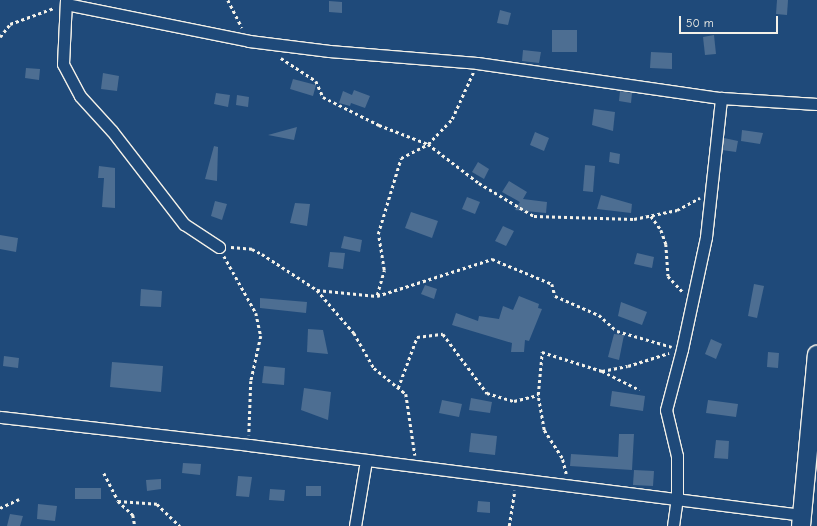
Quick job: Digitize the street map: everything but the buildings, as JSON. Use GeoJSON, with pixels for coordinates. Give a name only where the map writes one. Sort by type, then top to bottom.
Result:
{"type":"FeatureCollection","features":[{"type":"Feature","properties":{"kind":"main road"},"geometry":{"type":"LineString","coordinates":[[802,520],[817,355]]}},
{"type":"Feature","properties":{"kind":"street"},"geometry":{"type":"LineString","coordinates":[[219,247],[184,224],[112,131],[80,96],[63,64],[66,2],[249,41],[329,51],[477,63],[721,98],[817,104]]}},
{"type":"Feature","properties":{"kind":"street"},"geometry":{"type":"LineString","coordinates":[[673,526],[677,498],[677,456],[666,410],[682,349],[706,236],[712,192],[721,98]]}},
{"type":"Feature","properties":{"kind":"street"},"geometry":{"type":"LineString","coordinates":[[0,417],[249,445],[568,484],[677,498],[802,520]]}},
{"type":"Feature","properties":{"kind":"street"},"geometry":{"type":"LineString","coordinates":[[355,526],[366,460]]}},
{"type":"Feature","properties":{"kind":"path"},"geometry":{"type":"LineString","coordinates":[[228,0],[249,41]]}},
{"type":"Feature","properties":{"kind":"path"},"geometry":{"type":"LineString","coordinates":[[0,37],[10,24],[66,2]]}},
{"type":"Feature","properties":{"kind":"path"},"geometry":{"type":"LineString","coordinates":[[280,57],[316,81],[323,97],[379,124],[428,144],[479,183],[534,216],[602,220],[634,219],[677,210],[712,192]]}},
{"type":"Feature","properties":{"kind":"path"},"geometry":{"type":"LineString","coordinates":[[377,296],[384,270],[378,234],[401,158],[428,144],[452,119],[477,63]]}},
{"type":"Feature","properties":{"kind":"path"},"geometry":{"type":"LineString","coordinates":[[651,216],[661,230],[666,244],[668,276],[691,301]]}},
{"type":"Feature","properties":{"kind":"path"},"geometry":{"type":"LineString","coordinates":[[219,247],[252,249],[317,290],[354,333],[374,368],[398,388],[408,400],[414,450],[424,467]]}},
{"type":"Feature","properties":{"kind":"path"},"geometry":{"type":"LineString","coordinates":[[219,247],[256,313],[261,336],[252,381],[249,445]]}},
{"type":"Feature","properties":{"kind":"path"},"geometry":{"type":"LineString","coordinates":[[317,290],[377,296],[492,259],[552,284],[555,296],[599,315],[617,331],[682,349]]}},
{"type":"Feature","properties":{"kind":"path"},"geometry":{"type":"LineString","coordinates":[[398,388],[417,338],[443,334],[487,393],[514,401],[538,395]]}},
{"type":"Feature","properties":{"kind":"path"},"geometry":{"type":"LineString","coordinates":[[602,371],[628,366],[682,349]]}},
{"type":"Feature","properties":{"kind":"path"},"geometry":{"type":"LineString","coordinates":[[568,484],[562,458],[544,430],[538,395],[542,352],[602,371],[640,390]]}},
{"type":"Feature","properties":{"kind":"path"},"geometry":{"type":"LineString","coordinates":[[104,473],[118,501],[133,515],[135,526]]}},
{"type":"Feature","properties":{"kind":"path"},"geometry":{"type":"LineString","coordinates":[[509,526],[518,478]]}},
{"type":"Feature","properties":{"kind":"path"},"geometry":{"type":"LineString","coordinates":[[0,508],[19,499]]}},
{"type":"Feature","properties":{"kind":"path"},"geometry":{"type":"LineString","coordinates":[[118,501],[157,504],[180,526]]}}]}
